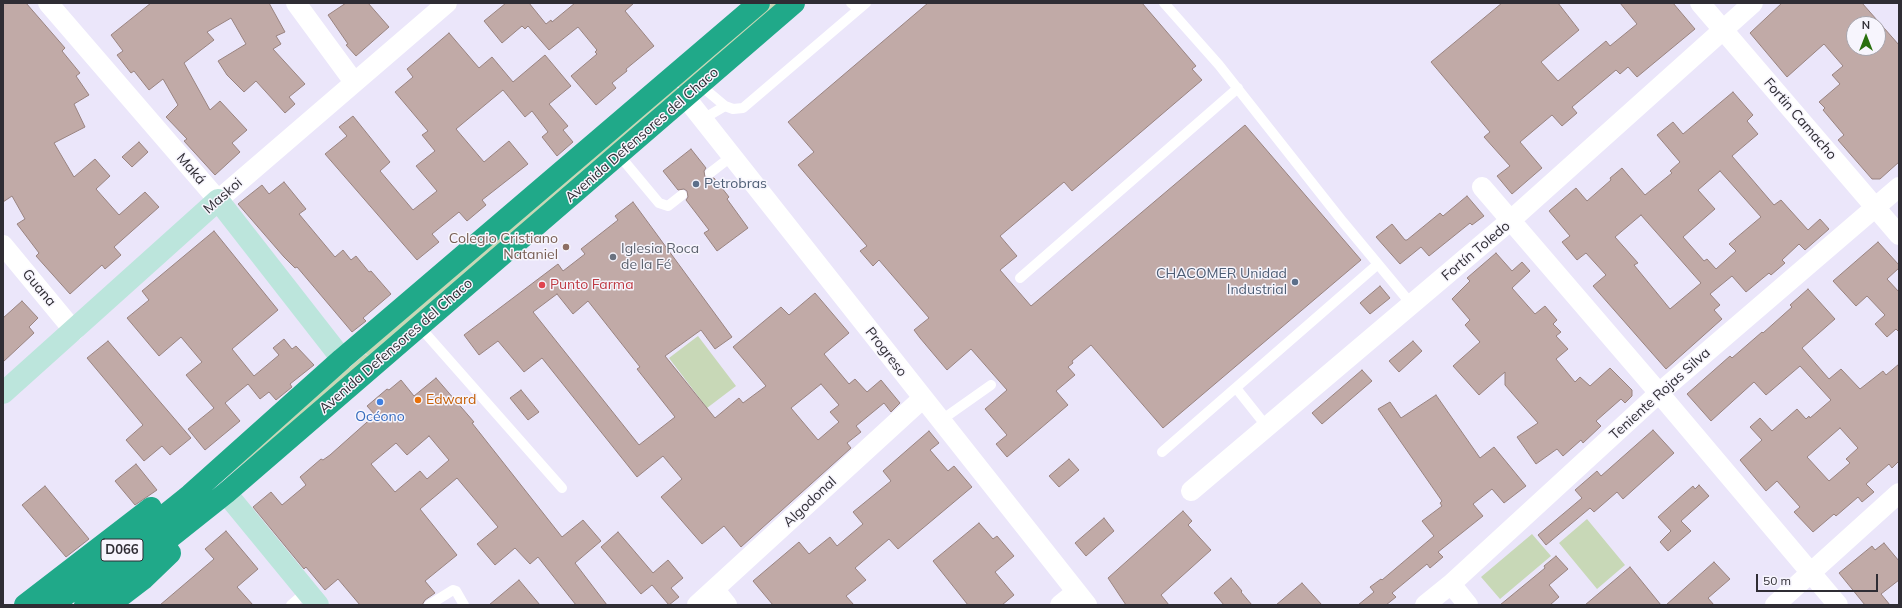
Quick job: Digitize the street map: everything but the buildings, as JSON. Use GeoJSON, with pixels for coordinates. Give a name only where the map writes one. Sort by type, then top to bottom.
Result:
{"type":"FeatureCollection","features":[{"type":"Feature","properties":{"kind":"highway","name":"Avenida Defensores del Chaco"},"geometry":{"type":"LineString","coordinates":[[53,605],[205,499],[342,359],[759,3]]}},
{"type":"Feature","properties":{"kind":"highway","name":"Avenida Defensores del Chaco"},"geometry":{"type":"LineString","coordinates":[[85,605],[205,499],[419,326],[620,155],[794,3]]}},
{"type":"Feature","properties":{"kind":"highway"},"geometry":{"type":"LineString","coordinates":[[25,605],[158,503],[205,499],[190,534],[143,579],[108,605]]}},
{"type":"Feature","properties":{"kind":"street","name":"Maká"},"geometry":{"type":"LineString","coordinates":[[48,3],[218,200],[342,359]]}},
{"type":"Feature","properties":{"kind":"street"},"geometry":{"type":"LineString","coordinates":[[296,3],[354,82]]}},
{"type":"Feature","properties":{"kind":"street","name":"Maskoi"},"geometry":{"type":"LineString","coordinates":[[3,392],[218,200],[447,3]]}},
{"type":"Feature","properties":{"kind":"street","name":"Fortin Camacho"},"geometry":{"type":"LineString","coordinates":[[1700,3],[1899,235]]}},
{"type":"Feature","properties":{"kind":"street","name":"Fortín Toledo"},"geometry":{"type":"LineString","coordinates":[[1191,490],[1512,220],[1753,3]]}},
{"type":"Feature","properties":{"kind":"street","name":"Progreso"},"geometry":{"type":"LineString","coordinates":[[693,91],[703,119],[1081,598]]}},
{"type":"Feature","properties":{"kind":"street"},"geometry":{"type":"LineString","coordinates":[[1482,187],[1512,220],[1838,605]]}},
{"type":"Feature","properties":{"kind":"street","name":"Teniente Rojas Silva"},"geometry":{"type":"LineString","coordinates":[[1425,605],[1451,584],[1659,393],[1899,187]]}},
{"type":"Feature","properties":{"kind":"street","name":"Guana"},"geometry":{"type":"LineString","coordinates":[[3,245],[74,330]]}},
{"type":"Feature","properties":{"kind":"street","name":"Algodonal"},"geometry":{"type":"LineString","coordinates":[[697,605],[922,398]]}},
{"type":"Feature","properties":{"kind":"street"},"geometry":{"type":"LineString","coordinates":[[1775,605],[1899,493]]}},
{"type":"Feature","properties":{"kind":"street"},"geometry":{"type":"LineString","coordinates":[[205,499],[305,600]]}},
{"type":"Feature","properties":{"kind":"street"},"geometry":{"type":"LineString","coordinates":[[1451,584],[1468,605]]}},
{"type":"Feature","properties":{"kind":"street"},"geometry":{"type":"LineString","coordinates":[[715,590],[728,605]]}},
{"type":"Feature","properties":{"kind":"street"},"geometry":{"type":"LineString","coordinates":[[1060,605],[1081,598]]}},
{"type":"Feature","properties":{"kind":"lane"},"geometry":{"type":"LineString","coordinates":[[1164,3],[1238,88],[1342,222],[1412,305]]}},
{"type":"Feature","properties":{"kind":"lane"},"geometry":{"type":"LineString","coordinates":[[693,91],[733,109],[742,108],[859,5]]}},
{"type":"Feature","properties":{"kind":"lane"},"geometry":{"type":"LineString","coordinates":[[1020,278],[1238,88]]}},
{"type":"Feature","properties":{"kind":"lane"},"geometry":{"type":"LineString","coordinates":[[703,119],[725,106]]}},
{"type":"Feature","properties":{"kind":"lane"},"geometry":{"type":"LineString","coordinates":[[620,155],[659,203],[668,206],[682,195]]}},
{"type":"Feature","properties":{"kind":"lane"},"geometry":{"type":"LineString","coordinates":[[710,173],[732,156]]}},
{"type":"Feature","properties":{"kind":"lane"},"geometry":{"type":"LineString","coordinates":[[1162,452],[1378,264]]}},
{"type":"Feature","properties":{"kind":"lane"},"geometry":{"type":"LineString","coordinates":[[419,326],[562,488]]}},
{"type":"Feature","properties":{"kind":"lane"},"geometry":{"type":"LineString","coordinates":[[940,421],[991,385]]}},
{"type":"Feature","properties":{"kind":"lane"},"geometry":{"type":"LineString","coordinates":[[1236,388],[1267,427]]}},
{"type":"Feature","properties":{"kind":"lane"},"geometry":{"type":"LineString","coordinates":[[429,605],[449,591],[453,590],[456,591],[464,605]]}},
{"type":"Feature","properties":{"kind":"green space"},"geometry":{"type":"Polygon","coordinates":[[[772,3],[785,3],[682,91],[677,85],[772,3]]]}},
{"type":"Feature","properties":{"kind":"green space"},"geometry":{"type":"Polygon","coordinates":[[[676,86],[681,92],[369,358],[209,492],[207,489],[365,354],[369,357],[365,353],[676,86]]]}},
{"type":"Feature","properties":{"kind":"green space"},"geometry":{"type":"Polygon","coordinates":[[[698,336],[736,386],[707,408],[669,358],[698,336]]]}},
{"type":"Feature","properties":{"kind":"green space"},"geometry":{"type":"Polygon","coordinates":[[[1587,519],[1625,565],[1597,589],[1559,543],[1587,519]]]}},
{"type":"Feature","properties":{"kind":"green space"},"geometry":{"type":"Polygon","coordinates":[[[1532,534],[1551,556],[1500,599],[1481,577],[1532,534]]]}},
{"type":"Feature","properties":{"kind":"place","name":"Petrobras"},"geometry":{"type":"Point","coordinates":[696,184]}},
{"type":"Feature","properties":{"kind":"place","name":"Colegio Cristiano Nataniel"},"geometry":{"type":"Point","coordinates":[566,247]}},
{"type":"Feature","properties":{"kind":"place","name":"Iglesia Roca de la Fé"},"geometry":{"type":"Point","coordinates":[613,257]}},
{"type":"Feature","properties":{"kind":"place","name":"CHACOMER Unidad Industrial"},"geometry":{"type":"Point","coordinates":[1295,282]}},
{"type":"Feature","properties":{"kind":"place","name":"Punto Farma"},"geometry":{"type":"Point","coordinates":[542,285]}},
{"type":"Feature","properties":{"kind":"place","name":"Edward"},"geometry":{"type":"Point","coordinates":[418,400]}},
{"type":"Feature","properties":{"kind":"place","name":"Océono"},"geometry":{"type":"Point","coordinates":[380,402]}}]}
